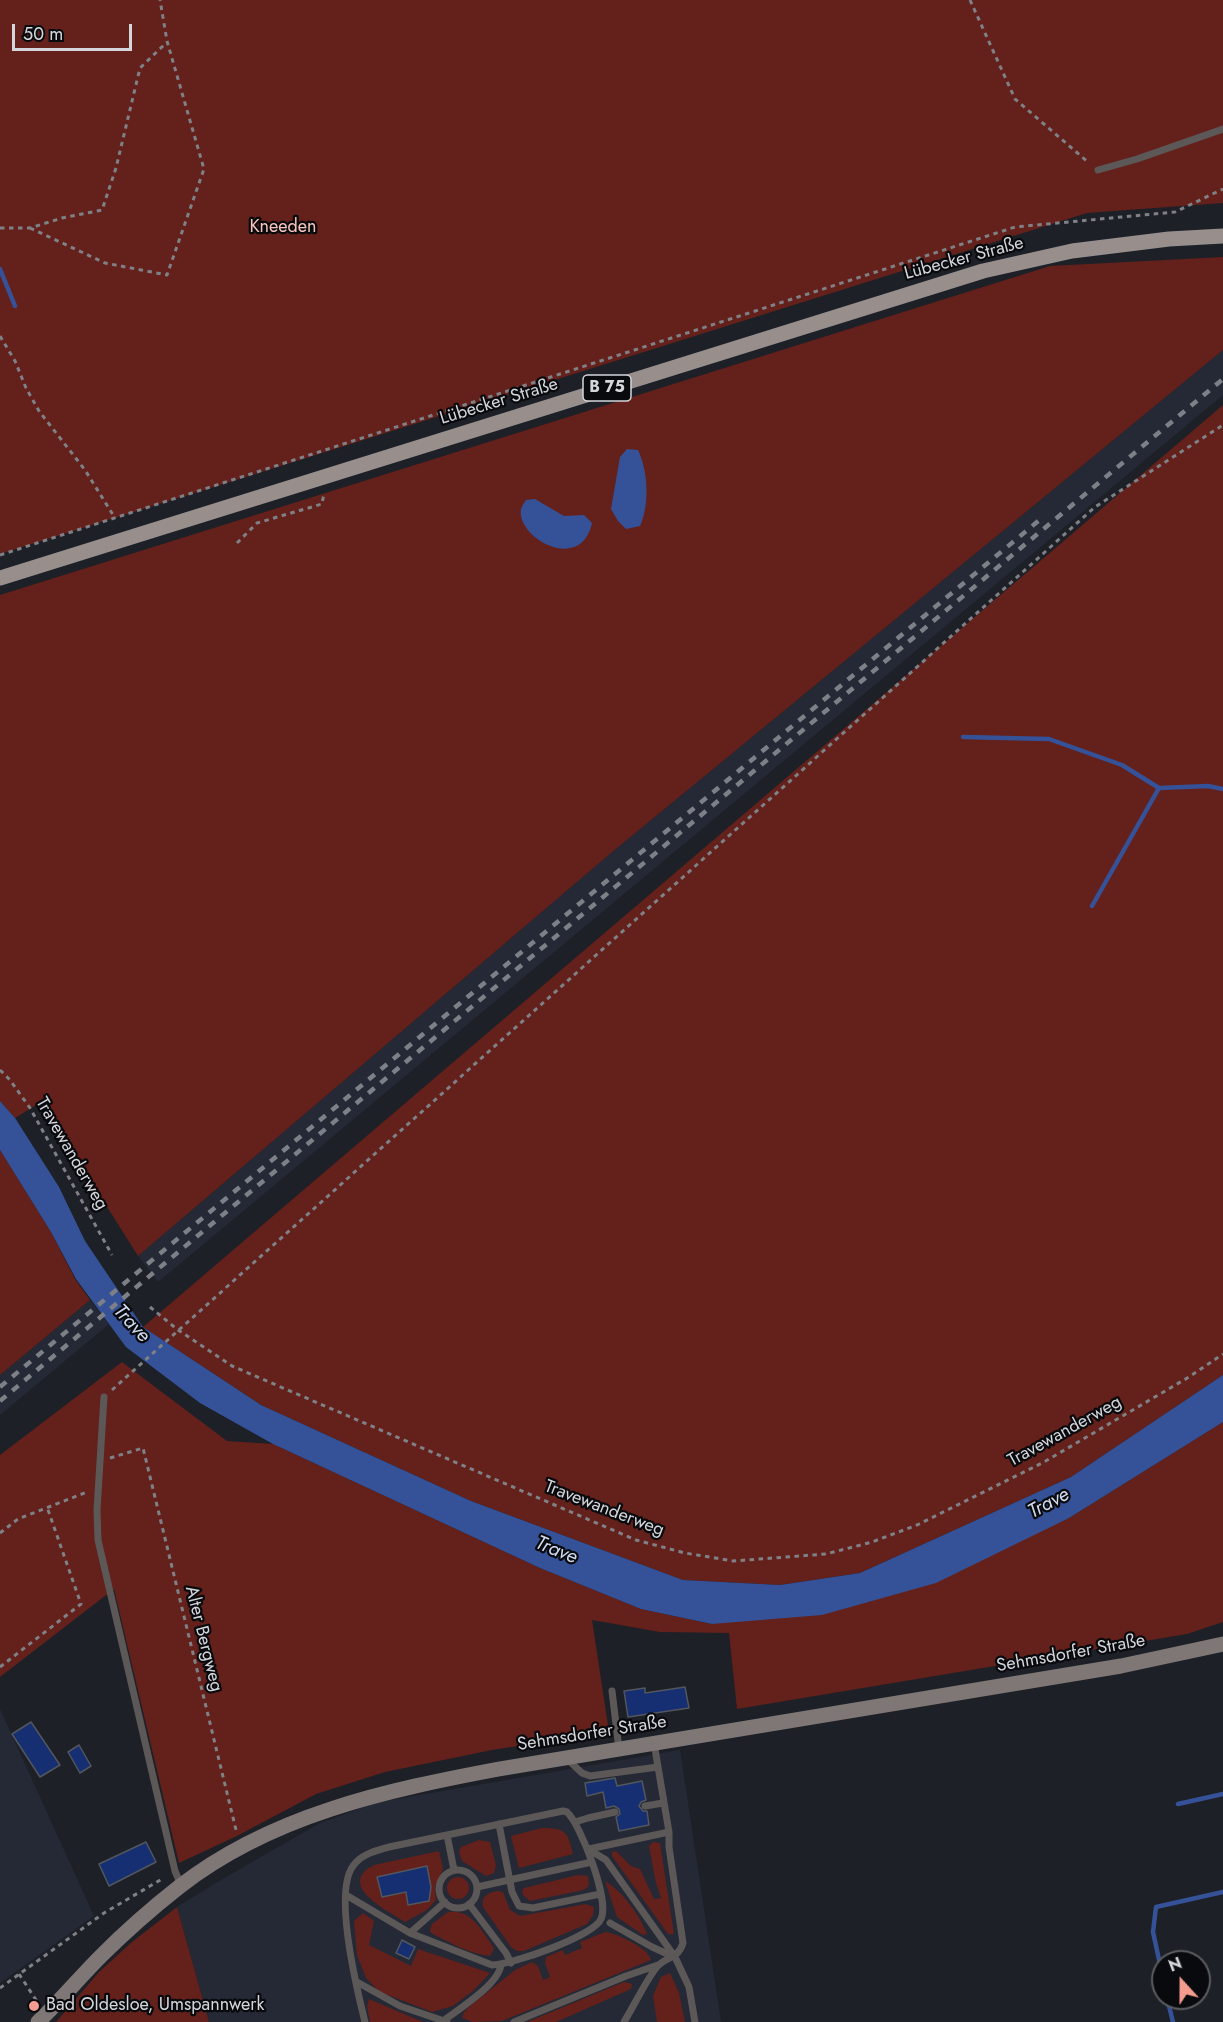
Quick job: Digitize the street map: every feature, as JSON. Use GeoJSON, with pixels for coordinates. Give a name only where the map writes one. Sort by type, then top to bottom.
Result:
{"type":"FeatureCollection","features":[{"type":"Feature","properties":{"kind":"main road","name":"Lübecker Straße"},"geometry":{"type":"LineString","coordinates":[[0,578],[983,271],[1072,251],[1169,239],[1223,236]]}},
{"type":"Feature","properties":{"kind":"main road","name":"Sehmsdorfer Straße"},"geometry":{"type":"LineString","coordinates":[[42,2019],[178,1878],[267,1834],[322,1812],[378,1795],[443,1780],[1121,1666],[1223,1644]]}},
{"type":"Feature","properties":{"kind":"lane"},"geometry":{"type":"LineString","coordinates":[[1098,170],[1223,129]]}},
{"type":"Feature","properties":{"kind":"lane"},"geometry":{"type":"LineString","coordinates":[[104,1397],[97,1510],[98,1540],[178,1878]]}},
{"type":"Feature","properties":{"kind":"lane"},"geometry":{"type":"LineString","coordinates":[[612,1691],[619,1749]]}},
{"type":"Feature","properties":{"kind":"lane"},"geometry":{"type":"LineString","coordinates":[[514,2022],[658,1965],[675,1957],[681,1950],[683,1934],[654,1743]]}},
{"type":"Feature","properties":{"kind":"lane"},"geometry":{"type":"LineString","coordinates":[[565,1758],[582,1773],[590,1776],[658,1767]]}},
{"type":"Feature","properties":{"kind":"lane"},"geometry":{"type":"LineString","coordinates":[[645,1806],[663,1803]]}},
{"type":"Feature","properties":{"kind":"lane"},"geometry":{"type":"LineString","coordinates":[[346,1895],[410,1933],[484,1963],[501,1965],[577,1936],[596,1926],[603,1913],[588,1850],[575,1822],[569,1814],[563,1811],[389,1847],[362,1856],[350,1870],[346,1895],[346,1923],[365,2022]]}},
{"type":"Feature","properties":{"kind":"lane"},"geometry":{"type":"LineString","coordinates":[[575,1822],[615,1812]]}},
{"type":"Feature","properties":{"kind":"lane"},"geometry":{"type":"LineString","coordinates":[[500,1824],[509,1881],[516,1903],[523,1908],[600,1894]]}},
{"type":"Feature","properties":{"kind":"lane"},"geometry":{"type":"LineString","coordinates":[[588,1850],[669,1832]]}},
{"type":"Feature","properties":{"kind":"lane"},"geometry":{"type":"LineString","coordinates":[[447,1835],[454,1870]]}},
{"type":"Feature","properties":{"kind":"lane"},"geometry":{"type":"LineString","coordinates":[[588,1850],[606,1860],[675,1957],[689,1987],[695,2022]]}},
{"type":"Feature","properties":{"kind":"lane"},"geometry":{"type":"LineString","coordinates":[[477,1887],[592,1862]]}},
{"type":"Feature","properties":{"kind":"lane"},"geometry":{"type":"LineString","coordinates":[[454,1870],[467,1872],[474,1879],[477,1887],[476,1894],[469,1904],[459,1908],[445,1902],[439,1886],[444,1876],[454,1870]]}},
{"type":"Feature","properties":{"kind":"lane"},"geometry":{"type":"LineString","coordinates":[[410,1933],[445,1902]]}},
{"type":"Feature","properties":{"kind":"lane"},"geometry":{"type":"LineString","coordinates":[[469,1904],[511,1963]]}},
{"type":"Feature","properties":{"kind":"lane"},"geometry":{"type":"LineString","coordinates":[[610,1923],[675,1957]]}},
{"type":"Feature","properties":{"kind":"lane"},"geometry":{"type":"LineString","coordinates":[[357,1982],[400,2006],[445,2021],[493,1982],[500,1972],[501,1965]]}},
{"type":"Feature","properties":{"kind":"lane"},"geometry":{"type":"LineString","coordinates":[[624,2022],[658,1965]]}},
{"type":"Feature","properties":{"kind":"path"},"geometry":{"type":"LineString","coordinates":[[30,228],[105,263],[167,275],[204,169],[167,41],[160,0]]}},
{"type":"Feature","properties":{"kind":"path"},"geometry":{"type":"LineString","coordinates":[[970,0],[1015,99],[1098,170]]}},
{"type":"Feature","properties":{"kind":"path"},"geometry":{"type":"LineString","coordinates":[[0,228],[30,228],[62,218],[102,210],[116,168],[140,68],[167,41]]}},
{"type":"Feature","properties":{"kind":"path"},"geometry":{"type":"LineString","coordinates":[[0,555],[1015,227],[1175,212],[1223,189]]}},
{"type":"Feature","properties":{"kind":"path"},"geometry":{"type":"LineString","coordinates":[[0,336],[39,411],[85,470],[115,518]]}},
{"type":"Feature","properties":{"kind":"path"},"geometry":{"type":"LineString","coordinates":[[104,1397],[136,1371],[168,1338],[1095,507],[1223,425]]}},
{"type":"Feature","properties":{"kind":"path"},"geometry":{"type":"LineString","coordinates":[[237,543],[257,523],[322,504],[326,476]]}},
{"type":"Feature","properties":{"kind":"path","name":"Travewanderweg"},"geometry":{"type":"LineString","coordinates":[[0,1070],[30,1108],[112,1255]]}},
{"type":"Feature","properties":{"kind":"path","name":"Travewanderweg"},"geometry":{"type":"LineString","coordinates":[[150,1307],[178,1330],[232,1366],[636,1540],[685,1553],[733,1561],[826,1554],[872,1542],[917,1525],[1044,1462],[1189,1377],[1223,1354]]}},
{"type":"Feature","properties":{"kind":"path","name":"Alter Bergweg"},"geometry":{"type":"LineString","coordinates":[[101,1461],[143,1448],[237,1836]]}},
{"type":"Feature","properties":{"kind":"path"},"geometry":{"type":"LineString","coordinates":[[0,1533],[18,1519],[100,1487]]}},
{"type":"Feature","properties":{"kind":"path"},"geometry":{"type":"LineString","coordinates":[[0,1667],[81,1604],[47,1507]]}},
{"type":"Feature","properties":{"kind":"path"},"geometry":{"type":"LineString","coordinates":[[0,1988],[104,1913],[178,1878]]}},
{"type":"Feature","properties":{"kind":"path"},"geometry":{"type":"LineString","coordinates":[[19,1974],[42,2019]]}},
{"type":"Feature","properties":{"kind":"shaded area"},"geometry":{"type":"Polygon","coordinates":[[[1223,350],[1223,395],[158,1282],[138,1256],[611,853],[1223,350]]]}},
{"type":"Feature","properties":{"kind":"shaded area"},"geometry":{"type":"Polygon","coordinates":[[[90,1300],[109,1324],[0,1415],[0,1375],[90,1300]]]}},
{"type":"Feature","properties":{"kind":"shaded area"},"geometry":{"type":"Polygon","coordinates":[[[0,1709],[94,1916],[0,1983],[0,1709]]]}},
{"type":"Feature","properties":{"kind":"shaded area"},"geometry":{"type":"Polygon","coordinates":[[[680,1750],[721,2022],[209,2022],[177,1907],[221,1880],[318,1824],[379,1802],[680,1750]]]}},
{"type":"Feature","properties":{"kind":"green space","name":"Kneeden"},"geometry":{"type":"Polygon","coordinates":[[[0,0],[1223,0],[1223,203],[1087,213],[0,554],[0,0]]]}},
{"type":"Feature","properties":{"kind":"green space"},"geometry":{"type":"Polygon","coordinates":[[[1223,257],[1223,350],[611,853],[138,1256],[41,1102],[15,1118],[0,1101],[0,595],[1050,266],[1223,257]]]}},
{"type":"Feature","properties":{"kind":"green space"},"geometry":{"type":"Polygon","coordinates":[[[1223,405],[1223,1375],[1071,1477],[860,1573],[780,1585],[683,1580],[471,1501],[261,1405],[143,1327],[1223,405]]]}},
{"type":"Feature","properties":{"kind":"green space"},"geometry":{"type":"Polygon","coordinates":[[[0,1150],[51,1232],[75,1279],[90,1300],[0,1375],[0,1150]]]}},
{"type":"Feature","properties":{"kind":"green space"},"geometry":{"type":"Polygon","coordinates":[[[122,1362],[227,1441],[273,1444],[540,1568],[641,1609],[712,1624],[1069,1518],[1223,1422],[1223,1622],[1187,1634],[737,1709],[729,1633],[660,1632],[592,1620],[609,1732],[492,1750],[385,1772],[316,1794],[237,1836],[179,1863],[114,1589],[0,1677],[0,1455],[122,1362]]]}},
{"type":"Feature","properties":{"kind":"green space"},"geometry":{"type":"Polygon","coordinates":[[[542,1828],[561,1830],[565,1833],[573,1854],[519,1868],[511,1836],[542,1828]]]}},
{"type":"Feature","properties":{"kind":"green space"},"geometry":{"type":"Polygon","coordinates":[[[479,1840],[490,1842],[496,1865],[494,1873],[486,1876],[462,1861],[459,1852],[461,1847],[479,1840]]]}},
{"type":"Feature","properties":{"kind":"green space"},"geometry":{"type":"Polygon","coordinates":[[[653,1842],[660,1843],[674,1934],[668,1934],[612,1856],[612,1852],[616,1851],[631,1866],[640,1869],[654,1899],[661,1898],[649,1846],[653,1842]]]}},
{"type":"Feature","properties":{"kind":"green space"},"geometry":{"type":"Polygon","coordinates":[[[439,1851],[443,1869],[435,1886],[436,1900],[427,1910],[405,1922],[377,1904],[362,1889],[360,1881],[363,1873],[374,1865],[439,1851]]]}},
{"type":"Feature","properties":{"kind":"green space"},"geometry":{"type":"Polygon","coordinates":[[[578,1875],[588,1876],[589,1885],[584,1890],[530,1901],[523,1895],[524,1888],[578,1875]]]}},
{"type":"Feature","properties":{"kind":"green space"},"geometry":{"type":"Polygon","coordinates":[[[458,1877],[466,1880],[469,1888],[466,1896],[458,1899],[450,1896],[447,1888],[450,1880],[458,1877]]]}},
{"type":"Feature","properties":{"kind":"green space"},"geometry":{"type":"Polygon","coordinates":[[[605,1881],[630,1904],[647,1934],[643,1935],[617,1917],[605,1881]]]}},
{"type":"Feature","properties":{"kind":"green space"},"geometry":{"type":"Polygon","coordinates":[[[497,1891],[503,1892],[510,1910],[520,1916],[586,1904],[594,1907],[593,1915],[587,1924],[524,1951],[517,1951],[511,1947],[483,1907],[483,1900],[486,1896],[497,1891]]]}},
{"type":"Feature","properties":{"kind":"green space"},"geometry":{"type":"Polygon","coordinates":[[[177,1907],[209,2022],[56,2022],[99,1972],[132,1942],[177,1907]]]}},
{"type":"Feature","properties":{"kind":"green space"},"geometry":{"type":"Polygon","coordinates":[[[448,1912],[463,1914],[474,1921],[494,1949],[490,1956],[467,1950],[431,1933],[432,1924],[448,1912]]]}},
{"type":"Feature","properties":{"kind":"green space"},"geometry":{"type":"Polygon","coordinates":[[[363,1913],[374,1921],[369,1945],[411,1966],[418,1949],[490,1973],[474,1990],[453,2006],[432,2012],[380,1992],[366,1978],[357,1955],[354,1921],[363,1913]]]}},
{"type":"Feature","properties":{"kind":"green space"},"geometry":{"type":"Polygon","coordinates":[[[605,1932],[617,1935],[638,1946],[649,1955],[651,1960],[502,2021],[473,2022],[462,2018],[469,2007],[515,1970],[532,1962],[538,1966],[543,1980],[550,1977],[545,1963],[546,1957],[563,1950],[565,1955],[582,1948],[580,1942],[605,1932]]]}},
{"type":"Feature","properties":{"kind":"green space"},"geometry":{"type":"Polygon","coordinates":[[[670,1973],[679,1993],[685,2022],[657,2022],[653,1996],[661,1977],[670,1973]]]}},
{"type":"Feature","properties":{"kind":"green space"},"geometry":{"type":"Polygon","coordinates":[[[624,1982],[632,1984],[631,1989],[556,2022],[527,2022],[624,1982]]]}},
{"type":"Feature","properties":{"kind":"green space"},"geometry":{"type":"Polygon","coordinates":[[[369,1999],[423,2022],[370,2022],[367,2006],[369,1999]]]}},
{"type":"Feature","properties":{"kind":"water"},"geometry":{"type":"Polygon","coordinates":[[[627,449],[638,450],[646,477],[646,498],[640,526],[626,529],[611,509],[620,457],[627,449]]]}},
{"type":"Feature","properties":{"kind":"water"},"geometry":{"type":"Polygon","coordinates":[[[535,499],[564,516],[584,515],[592,523],[586,538],[576,546],[563,549],[538,540],[528,531],[522,520],[521,509],[526,500],[535,499]]]}},
{"type":"Feature","properties":{"kind":"water","name":"Trave"},"geometry":{"type":"Polygon","coordinates":[[[0,1101],[15,1118],[59,1187],[85,1241],[143,1327],[261,1405],[471,1501],[683,1580],[780,1585],[860,1573],[1071,1477],[1223,1375],[1223,1422],[1069,1518],[936,1583],[822,1615],[712,1624],[641,1609],[540,1568],[273,1444],[200,1403],[126,1347],[76,1279],[51,1232],[0,1150],[0,1101]]]}},
{"type":"Feature","properties":{"kind":"building"},"geometry":{"type":"Polygon","coordinates":[[[685,1687],[689,1708],[628,1717],[624,1691],[645,1688],[645,1693],[685,1687]]]}},
{"type":"Feature","properties":{"kind":"building"},"geometry":{"type":"Polygon","coordinates":[[[31,1722],[60,1765],[40,1777],[12,1734],[31,1722]]]}},
{"type":"Feature","properties":{"kind":"building"},"geometry":{"type":"Polygon","coordinates":[[[79,1745],[91,1766],[80,1773],[68,1752],[79,1745]]]}},
{"type":"Feature","properties":{"kind":"building"},"geometry":{"type":"Polygon","coordinates":[[[615,1778],[617,1786],[642,1781],[646,1800],[639,1806],[643,1811],[647,1811],[649,1825],[619,1831],[616,1817],[620,1814],[619,1809],[614,1806],[606,1808],[603,1792],[587,1796],[585,1783],[615,1778]]]}},
{"type":"Feature","properties":{"kind":"building"},"geometry":{"type":"Polygon","coordinates":[[[146,1842],[156,1862],[109,1886],[99,1864],[146,1842]]]}},
{"type":"Feature","properties":{"kind":"building"},"geometry":{"type":"Polygon","coordinates":[[[427,1866],[431,1887],[429,1901],[408,1905],[406,1892],[382,1897],[377,1877],[427,1866]]]}},
{"type":"Feature","properties":{"kind":"building"},"geometry":{"type":"Polygon","coordinates":[[[402,1940],[415,1947],[409,1959],[396,1953],[402,1940]]]}},
{"type":"Feature","properties":{"kind":"waterway"},"geometry":{"type":"LineString","coordinates":[[0,269],[15,306]]}},
{"type":"Feature","properties":{"kind":"waterway"},"geometry":{"type":"LineString","coordinates":[[963,737],[1049,739],[1122,765],[1159,788],[1208,786],[1223,789]]}},
{"type":"Feature","properties":{"kind":"waterway"},"geometry":{"type":"LineString","coordinates":[[1092,906],[1159,788]]}},
{"type":"Feature","properties":{"kind":"waterway"},"geometry":{"type":"LineString","coordinates":[[1178,1804],[1223,1794]]}},
{"type":"Feature","properties":{"kind":"waterway"},"geometry":{"type":"LineString","coordinates":[[1157,1950],[1153,1932],[1156,1907],[1223,1892]]}},
{"type":"Feature","properties":{"kind":"waterway"},"geometry":{"type":"LineString","coordinates":[[1170,2010],[1173,2022]]}},
{"type":"Feature","properties":{"kind":"railway"},"geometry":{"type":"LineString","coordinates":[[0,1401],[1223,379]]}},
{"type":"Feature","properties":{"kind":"railway"},"geometry":{"type":"LineString","coordinates":[[0,1387],[1043,517]]}},
{"type":"Feature","properties":{"kind":"place","name":"Bad Oldesloe, Umspannwerk"},"geometry":{"type":"Point","coordinates":[34,2006]}}]}
